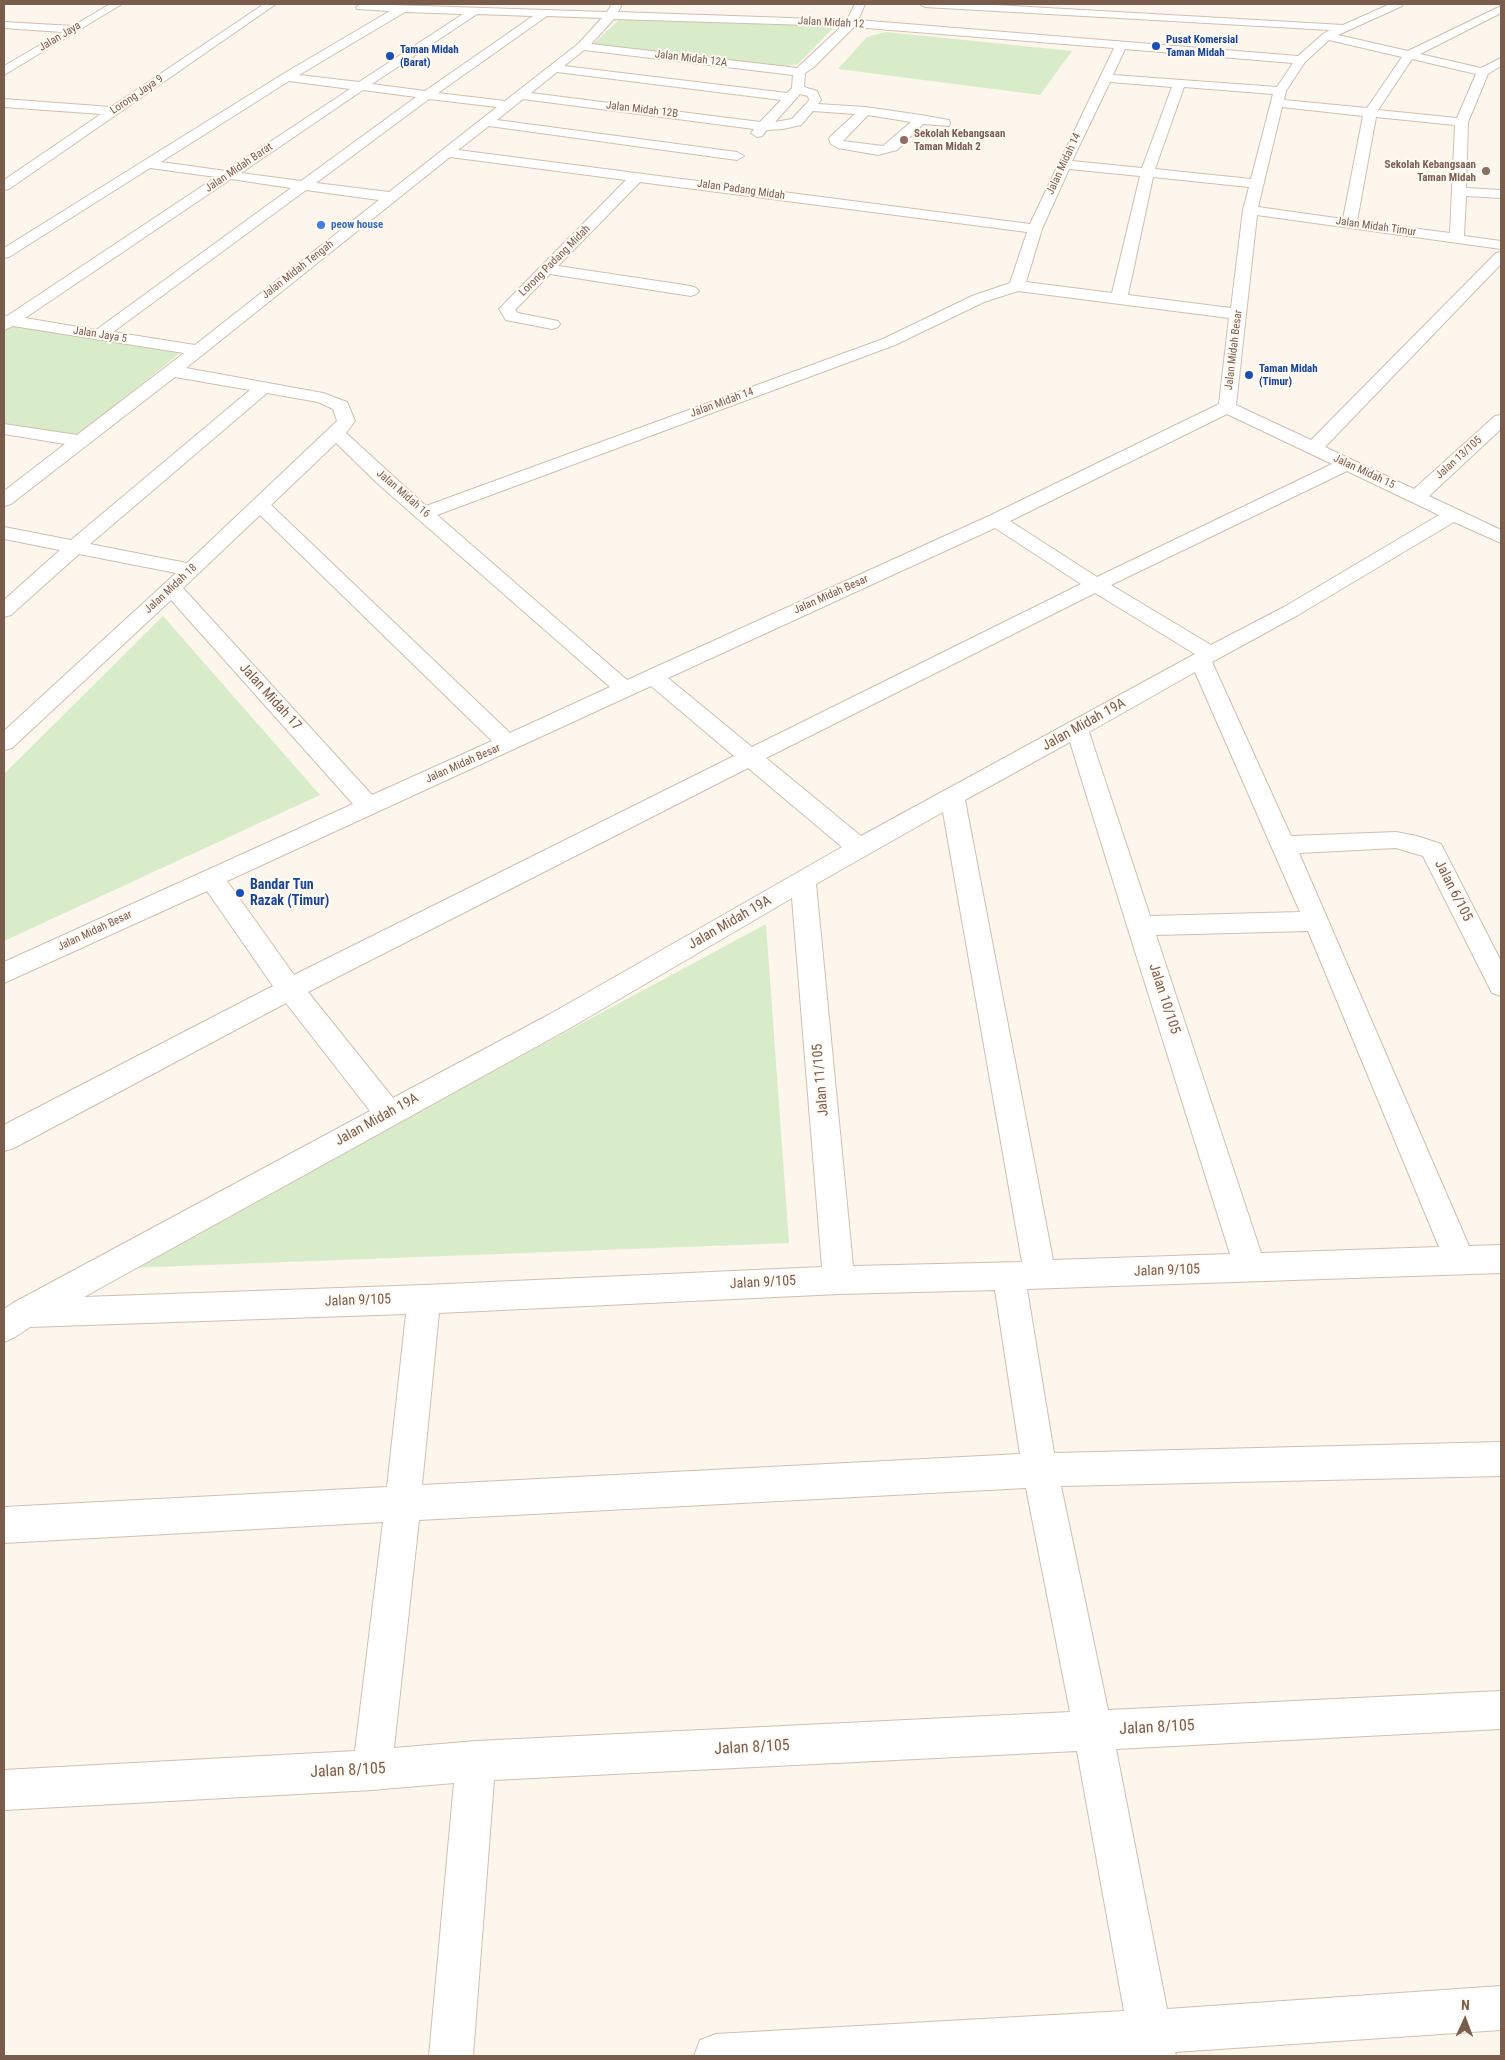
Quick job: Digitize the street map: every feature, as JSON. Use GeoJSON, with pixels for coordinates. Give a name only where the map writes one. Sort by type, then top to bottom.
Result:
{"type":"FeatureCollection","features":[{"type":"Feature","properties":{"kind":"street","name":"Jalan Jaya"},"geometry":{"type":"LineString","coordinates":[[4,71],[117,4]]}},
{"type":"Feature","properties":{"kind":"street","name":"Lorong Jaya 9"},"geometry":{"type":"LineString","coordinates":[[4,186],[270,4]]}},
{"type":"Feature","properties":{"kind":"street"},"geometry":{"type":"LineString","coordinates":[[709,186],[794,93],[799,72],[810,64],[851,23],[860,4]]}},
{"type":"Feature","properties":{"kind":"street"},"geometry":{"type":"LineString","coordinates":[[924,4],[1095,29],[1305,56]]}},
{"type":"Feature","properties":{"kind":"street","name":"Jalan Midah Besar"},"geometry":{"type":"LineString","coordinates":[[4,973],[368,805],[509,744],[652,676],[996,520],[1227,407],[1250,210],[1278,97],[1305,56],[1327,36],[1397,4]]}},
{"type":"Feature","properties":{"kind":"street","name":"Jalan Midah 12"},"geometry":{"type":"LineString","coordinates":[[362,5],[545,13],[614,9],[851,23],[1095,29],[1121,46],[1305,56]]}},
{"type":"Feature","properties":{"kind":"street"},"geometry":{"type":"LineString","coordinates":[[4,254],[287,77],[403,8]]}},
{"type":"Feature","properties":{"kind":"street","name":"Jalan Midah Tengah"},"geometry":{"type":"LineString","coordinates":[[4,500],[172,371],[196,350],[582,46],[614,9]]}},
{"type":"Feature","properties":{"kind":"street"},"geometry":{"type":"LineString","coordinates":[[1349,224],[1370,113],[1409,55],[1501,9]]}},
{"type":"Feature","properties":{"kind":"street","name":"Jalan Midah Barat"},"geometry":{"type":"LineString","coordinates":[[6,322],[474,10]]}},
{"type":"Feature","properties":{"kind":"street"},"geometry":{"type":"LineString","coordinates":[[99,335],[428,94],[545,13]]}},
{"type":"Feature","properties":{"kind":"street"},"geometry":{"type":"LineString","coordinates":[[4,26],[75,29]]}},
{"type":"Feature","properties":{"kind":"street"},"geometry":{"type":"LineString","coordinates":[[1095,29],[1345,28]]}},
{"type":"Feature","properties":{"kind":"street"},"geometry":{"type":"LineString","coordinates":[[1327,36],[1409,55],[1495,66],[1462,122],[1457,238]]}},
{"type":"Feature","properties":{"kind":"street","name":"Jalan Midah 12A"},"geometry":{"type":"LineString","coordinates":[[582,46],[799,72]]}},
{"type":"Feature","properties":{"kind":"street","name":"Jalan Midah 14"},"geometry":{"type":"LineString","coordinates":[[1016,286],[1035,230],[1064,164],[1121,46]]}},
{"type":"Feature","properties":{"kind":"street"},"geometry":{"type":"LineString","coordinates":[[554,68],[813,94],[815,100],[810,107]]}},
{"type":"Feature","properties":{"kind":"street"},"geometry":{"type":"LineString","coordinates":[[287,77],[507,105]]}},
{"type":"Feature","properties":{"kind":"street"},"geometry":{"type":"LineString","coordinates":[[1106,78],[1179,83],[1278,97],[1370,113],[1462,122]]}},
{"type":"Feature","properties":{"kind":"street"},"geometry":{"type":"LineString","coordinates":[[1119,300],[1147,173],[1179,83]]}},
{"type":"Feature","properties":{"kind":"street","name":"Jalan Midah 12B"},"geometry":{"type":"LineString","coordinates":[[520,95],[764,126],[796,122],[810,107]]}},
{"type":"Feature","properties":{"kind":"street"},"geometry":{"type":"LineString","coordinates":[[4,103],[113,111]]}},
{"type":"Feature","properties":{"kind":"street"},"geometry":{"type":"LineString","coordinates":[[810,107],[865,111],[944,123]]}},
{"type":"Feature","properties":{"kind":"street"},"geometry":{"type":"LineString","coordinates":[[865,111],[836,139],[838,144],[886,150],[892,147],[922,119]]}},
{"type":"Feature","properties":{"kind":"street"},"geometry":{"type":"LineString","coordinates":[[485,122],[737,156]]}},
{"type":"Feature","properties":{"kind":"street","name":"Jalan Padang Midah"},"geometry":{"type":"LineString","coordinates":[[446,153],[1035,230]]}},
{"type":"Feature","properties":{"kind":"street"},"geometry":{"type":"LineString","coordinates":[[148,164],[391,197]]}},
{"type":"Feature","properties":{"kind":"street"},"geometry":{"type":"LineString","coordinates":[[1064,164],[1256,184]]}},
{"type":"Feature","properties":{"kind":"street","name":"Lorong Padang Midah"},"geometry":{"type":"LineString","coordinates":[[552,324],[512,316],[507,309],[637,177]]}},
{"type":"Feature","properties":{"kind":"street"},"geometry":{"type":"LineString","coordinates":[[1459,192],[1501,194]]}},
{"type":"Feature","properties":{"kind":"street","name":"Jalan Midah Timur"},"geometry":{"type":"LineString","coordinates":[[1250,210],[1501,245]]}},
{"type":"Feature","properties":{"kind":"street"},"geometry":{"type":"LineString","coordinates":[[1314,448],[1501,256]]}},
{"type":"Feature","properties":{"kind":"street"},"geometry":{"type":"LineString","coordinates":[[548,269],[692,291]]}},
{"type":"Feature","properties":{"kind":"street","name":"Jalan Midah 14"},"geometry":{"type":"LineString","coordinates":[[424,512],[889,342],[978,299],[1016,286],[1238,314]]}},
{"type":"Feature","properties":{"kind":"street","name":"Jalan Jaya 5"},"geometry":{"type":"LineString","coordinates":[[6,322],[196,350]]}},
{"type":"Feature","properties":{"kind":"street"},"geometry":{"type":"LineString","coordinates":[[172,371],[323,398],[341,406],[346,421],[336,433]]}},
{"type":"Feature","properties":{"kind":"street"},"geometry":{"type":"LineString","coordinates":[[4,611],[263,388]]}},
{"type":"Feature","properties":{"kind":"street","name":"Jalan Midah 15"},"geometry":{"type":"LineString","coordinates":[[1227,407],[1501,537]]}},
{"type":"Feature","properties":{"kind":"street","name":"Jalan 13/105"},"geometry":{"type":"LineString","coordinates":[[1416,496],[1501,420]]}},
{"type":"Feature","properties":{"kind":"street"},"geometry":{"type":"LineString","coordinates":[[4,429],[80,441]]}},
{"type":"Feature","properties":{"kind":"street","name":"Jalan Midah 16"},"geometry":{"type":"LineString","coordinates":[[336,433],[384,479],[625,689]]}},
{"type":"Feature","properties":{"kind":"street","name":"Jalan Midah 18"},"geometry":{"type":"LineString","coordinates":[[4,743],[13,723],[172,588],[336,433]]}},
{"type":"Feature","properties":{"kind":"street"},"geometry":{"type":"LineString","coordinates":[[4,1139],[290,989],[750,757],[1096,585],[1347,464]]}},
{"type":"Feature","properties":{"kind":"street"},"geometry":{"type":"LineString","coordinates":[[260,505],[509,744]]}},
{"type":"Feature","properties":{"kind":"street","name":"Jalan Midah 19A"},"geometry":{"type":"LineString","coordinates":[[14,1320],[560,1021],[859,848],[1292,611],[1454,514]]}},
{"type":"Feature","properties":{"kind":"street"},"geometry":{"type":"LineString","coordinates":[[996,520],[1205,657],[1460,1261]]}},
{"type":"Feature","properties":{"kind":"street"},"geometry":{"type":"LineString","coordinates":[[4,533],[190,570]]}},
{"type":"Feature","properties":{"kind":"street","name":"Jalan Midah 17"},"geometry":{"type":"LineString","coordinates":[[172,588],[368,805]]}},
{"type":"Feature","properties":{"kind":"street"},"geometry":{"type":"LineString","coordinates":[[652,676],[859,848]]}},
{"type":"Feature","properties":{"kind":"street","name":"Jalan 10/105"},"geometry":{"type":"LineString","coordinates":[[1077,729],[1250,1268]]}},
{"type":"Feature","properties":{"kind":"street"},"geometry":{"type":"LineString","coordinates":[[952,796],[1025,1276],[1040,1470],[1093,1731],[1152,2044]]}},
{"type":"Feature","properties":{"kind":"street","name":"Jalan 6/105"},"geometry":{"type":"LineString","coordinates":[[1283,845],[1396,840],[1417,844],[1432,850],[1501,986]]}},
{"type":"Feature","properties":{"kind":"street"},"geometry":{"type":"LineString","coordinates":[[211,877],[290,989],[389,1114]]}},
{"type":"Feature","properties":{"kind":"street","name":"Jalan 11/105"},"geometry":{"type":"LineString","coordinates":[[803,880],[839,1280]]}},
{"type":"Feature","properties":{"kind":"street"},"geometry":{"type":"LineString","coordinates":[[1140,926],[1317,921]]}},
{"type":"Feature","properties":{"kind":"street","name":"Jalan 9/105"},"geometry":{"type":"LineString","coordinates":[[14,1320],[424,1298],[839,1280],[1025,1276],[1501,1259]]}},
{"type":"Feature","properties":{"kind":"street"},"geometry":{"type":"LineString","coordinates":[[372,1770],[403,1504],[424,1298]]}},
{"type":"Feature","properties":{"kind":"street"},"geometry":{"type":"LineString","coordinates":[[4,1525],[1040,1470],[1501,1459]]}},
{"type":"Feature","properties":{"kind":"street","name":"Jalan 8/105"},"geometry":{"type":"LineString","coordinates":[[4,1790],[372,1770],[476,1761],[1501,1710]]}},
{"type":"Feature","properties":{"kind":"street"},"geometry":{"type":"LineString","coordinates":[[451,2056],[476,1761]]}},
{"type":"Feature","properties":{"kind":"street"},"geometry":{"type":"LineString","coordinates":[[716,2056],[1152,2044],[1501,2008]]}},
{"type":"Feature","properties":{"kind":"green space"},"geometry":{"type":"Polygon","coordinates":[[[619,20],[835,26],[798,64],[780,67],[593,44],[619,20]]]}},
{"type":"Feature","properties":{"kind":"green space"},"geometry":{"type":"Polygon","coordinates":[[[886,32],[1072,51],[1040,95],[838,69],[867,37],[886,32]]]}},
{"type":"Feature","properties":{"kind":"green space"},"geometry":{"type":"Polygon","coordinates":[[[10,325],[181,352],[78,436],[4,423],[4,329],[10,325]]]}},
{"type":"Feature","properties":{"kind":"green space"},"geometry":{"type":"Polygon","coordinates":[[[163,616],[320,795],[4,941],[4,774],[163,616]]]}},
{"type":"Feature","properties":{"kind":"green space"},"geometry":{"type":"Polygon","coordinates":[[[766,924],[789,1243],[128,1268],[766,924]]]}},
{"type":"Feature","properties":{"kind":"place","name":"Pusat Komersial Taman Midah"},"geometry":{"type":"Point","coordinates":[1156,46]}},
{"type":"Feature","properties":{"kind":"place","name":"Taman Midah (Barat)"},"geometry":{"type":"Point","coordinates":[390,56]}},
{"type":"Feature","properties":{"kind":"place","name":"Sekolah Kebangsaan Taman Midah 2"},"geometry":{"type":"Point","coordinates":[904,140]}},
{"type":"Feature","properties":{"kind":"place","name":"Sekolah Kebangsaan Taman Midah"},"geometry":{"type":"Point","coordinates":[1486,171]}},
{"type":"Feature","properties":{"kind":"place","name":"peow house"},"geometry":{"type":"Point","coordinates":[321,225]}},
{"type":"Feature","properties":{"kind":"place","name":"Taman Midah (Timur)"},"geometry":{"type":"Point","coordinates":[1249,375]}},
{"type":"Feature","properties":{"kind":"place","name":"Bandar Tun Razak (Timur)"},"geometry":{"type":"Point","coordinates":[240,893]}}]}
